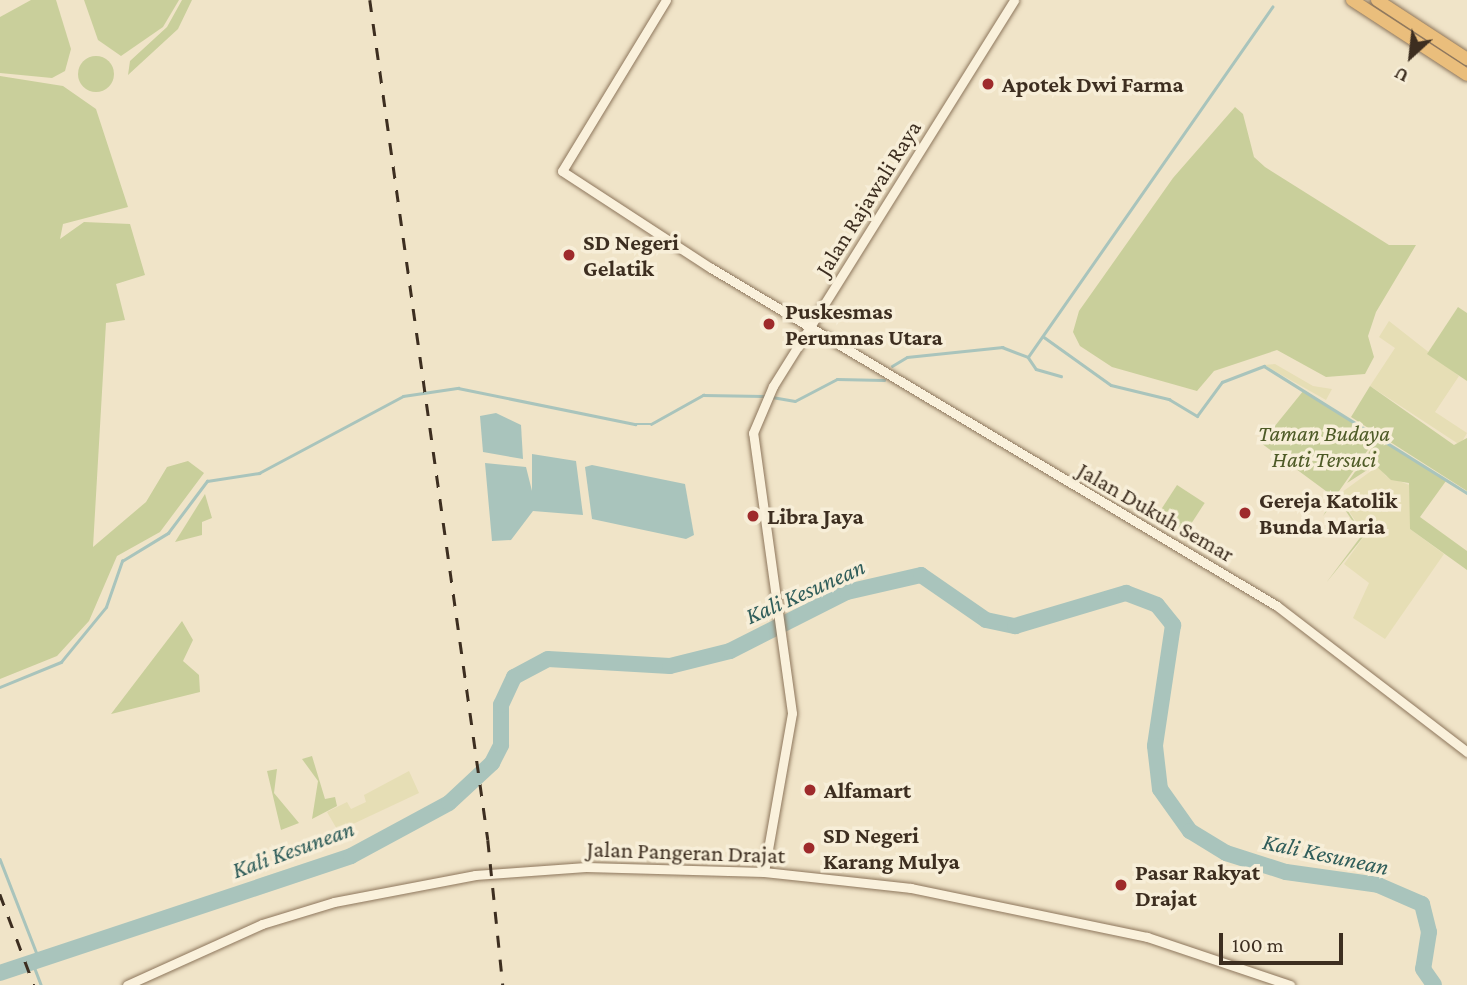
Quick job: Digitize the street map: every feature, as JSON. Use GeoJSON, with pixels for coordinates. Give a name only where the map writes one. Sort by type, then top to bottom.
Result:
{"type":"FeatureCollection","features":[{"type":"Feature","properties":{"kind":"highway"},"geometry":{"type":"LineString","coordinates":[[1352,0],[1467,75]]}},
{"type":"Feature","properties":{"kind":"highway"},"geometry":{"type":"LineString","coordinates":[[1377,0],[1467,59]]}},
{"type":"Feature","properties":{"kind":"street","name":"Jalan Dukuh Semar"},"geometry":{"type":"LineString","coordinates":[[666,0],[562,171],[810,327],[1277,606],[1467,752]]}},
{"type":"Feature","properties":{"kind":"street","name":"Jalan Rajawali Raya"},"geometry":{"type":"LineString","coordinates":[[764,872],[787,771],[792,713],[786,656],[776,609],[752,443],[771,391],[1014,0]]}},
{"type":"Feature","properties":{"kind":"street","name":"Jalan Pangeran Drajat"},"geometry":{"type":"LineString","coordinates":[[127,985],[301,911],[525,869],[764,872],[1021,908],[1230,960],[1290,985]]}},
{"type":"Feature","properties":{"kind":"shaded area"},"geometry":{"type":"Polygon","coordinates":[[[1389,321],[1459,376],[1435,412],[1467,433],[1460,445],[1370,386],[1395,348],[1379,337],[1389,321]]]}},
{"type":"Feature","properties":{"kind":"shaded area"},"geometry":{"type":"Polygon","coordinates":[[[1275,364],[1313,386],[1332,389],[1326,400],[1264,365],[1275,364]]]}},
{"type":"Feature","properties":{"kind":"shaded area"},"geometry":{"type":"Polygon","coordinates":[[[1378,466],[1386,476],[1412,486],[1410,529],[1444,554],[1385,639],[1353,618],[1369,583],[1344,564],[1365,535],[1338,495],[1378,466]]]}},
{"type":"Feature","properties":{"kind":"shaded area"},"geometry":{"type":"Polygon","coordinates":[[[409,771],[419,793],[338,831],[327,812],[347,802],[351,809],[366,802],[364,795],[409,771]]]}},
{"type":"Feature","properties":{"kind":"green space"},"geometry":{"type":"Polygon","coordinates":[[[31,0],[56,0],[71,49],[65,71],[52,78],[0,73],[0,17],[31,0]]]}},
{"type":"Feature","properties":{"kind":"green space"},"geometry":{"type":"Polygon","coordinates":[[[84,0],[179,0],[163,27],[121,56],[98,40],[84,0]]]}},
{"type":"Feature","properties":{"kind":"green space"},"geometry":{"type":"Polygon","coordinates":[[[182,0],[192,0],[178,29],[128,75],[130,61],[167,27],[182,0]]]}},
{"type":"Feature","properties":{"kind":"green space"},"geometry":{"type":"Polygon","coordinates":[[[96,56],[108,62],[114,74],[108,86],[96,92],[84,86],[78,74],[84,62],[96,56]]]}},
{"type":"Feature","properties":{"kind":"green space"},"geometry":{"type":"Polygon","coordinates":[[[0,76],[63,86],[96,109],[128,207],[63,224],[60,239],[84,222],[130,224],[145,275],[116,284],[125,320],[106,323],[93,547],[146,502],[167,467],[188,461],[204,473],[160,532],[117,556],[89,621],[57,656],[0,679],[0,76]]]}},
{"type":"Feature","properties":{"kind":"green space"},"geometry":{"type":"Polygon","coordinates":[[[1235,107],[1243,114],[1254,157],[1265,167],[1389,245],[1416,245],[1376,312],[1368,336],[1374,357],[1365,374],[1326,377],[1277,350],[1214,371],[1197,391],[1112,367],[1080,346],[1073,332],[1079,311],[1173,178],[1235,107]]]}},
{"type":"Feature","properties":{"kind":"green space"},"geometry":{"type":"Polygon","coordinates":[[[1458,307],[1467,313],[1467,381],[1427,354],[1458,307]]]}},
{"type":"Feature","properties":{"kind":"green space"},"geometry":{"type":"Polygon","coordinates":[[[1370,386],[1454,445],[1467,438],[1467,491],[1351,417],[1370,386]]]}},
{"type":"Feature","properties":{"kind":"green space","name":"Taman Budaya Hati Tersuci"},"geometry":{"type":"Polygon","coordinates":[[[1304,390],[1377,437],[1337,494],[1364,536],[1326,583],[1362,535],[1337,498],[1323,516],[1334,497],[1261,443],[1304,390]]]}},
{"type":"Feature","properties":{"kind":"green space"},"geometry":{"type":"Polygon","coordinates":[[[1379,438],[1446,481],[1420,517],[1467,551],[1467,570],[1410,529],[1409,483],[1391,480],[1375,465],[1347,483],[1379,438]]]}},
{"type":"Feature","properties":{"kind":"green space"},"geometry":{"type":"Polygon","coordinates":[[[1177,485],[1205,503],[1183,537],[1155,519],[1177,485]]]}},
{"type":"Feature","properties":{"kind":"green space"},"geometry":{"type":"Polygon","coordinates":[[[205,494],[212,518],[202,522],[202,535],[175,542],[205,494]]]}},
{"type":"Feature","properties":{"kind":"green space"},"geometry":{"type":"Polygon","coordinates":[[[182,621],[193,640],[183,661],[199,675],[200,692],[111,714],[182,621]]]}},
{"type":"Feature","properties":{"kind":"green space"},"geometry":{"type":"Polygon","coordinates":[[[312,756],[325,799],[335,797],[337,806],[312,819],[318,781],[302,759],[312,756]]]}},
{"type":"Feature","properties":{"kind":"green space"},"geometry":{"type":"Polygon","coordinates":[[[277,769],[274,793],[299,823],[281,830],[267,771],[277,769]]]}},
{"type":"Feature","properties":{"kind":"water"},"geometry":{"type":"Polygon","coordinates":[[[496,413],[521,425],[523,459],[483,452],[480,416],[496,413]]]}},
{"type":"Feature","properties":{"kind":"water"},"geometry":{"type":"Polygon","coordinates":[[[532,454],[576,461],[583,515],[533,511],[511,540],[492,541],[485,463],[526,467],[532,491],[532,454]]]}},
{"type":"Feature","properties":{"kind":"water"},"geometry":{"type":"Polygon","coordinates":[[[592,465],[685,484],[694,535],[686,539],[592,519],[585,467],[592,465]]]}},
{"type":"Feature","properties":{"kind":"waterway"},"geometry":{"type":"LineString","coordinates":[[892,366],[907,357],[1002,347],[1028,357],[1272,7]]}},
{"type":"Feature","properties":{"kind":"waterway"},"geometry":{"type":"LineString","coordinates":[[1044,337],[1111,385],[1169,399],[1197,416],[1222,382],[1264,366],[1467,493]]}},
{"type":"Feature","properties":{"kind":"waterway"},"geometry":{"type":"LineString","coordinates":[[1028,357],[1036,369],[1061,376]]}},
{"type":"Feature","properties":{"kind":"waterway"},"geometry":{"type":"LineString","coordinates":[[772,397],[795,401],[837,379],[884,380]]}},
{"type":"Feature","properties":{"kind":"waterway"},"geometry":{"type":"LineString","coordinates":[[0,687],[61,662],[106,607],[122,561],[168,533],[207,481],[259,473],[403,396],[458,388],[635,424],[651,424],[703,395],[765,396]]}},
{"type":"Feature","properties":{"kind":"waterway","name":"Kali Kesunean"},"geometry":{"type":"LineString","coordinates":[[0,973],[351,856],[449,803],[492,763],[501,745],[501,705],[514,677],[548,659],[670,666],[730,651],[847,592],[921,575],[986,620],[1015,626],[1126,593],[1157,605],[1173,625],[1155,746],[1160,789],[1190,831],[1226,853],[1286,872],[1378,885],[1422,904],[1429,932],[1423,969],[1434,985]]}},
{"type":"Feature","properties":{"kind":"waterway"},"geometry":{"type":"LineString","coordinates":[[0,859],[39,959]]}},
{"type":"Feature","properties":{"kind":"waterway"},"geometry":{"type":"LineString","coordinates":[[32,961],[41,985]]}},
{"type":"Feature","properties":{"kind":"railway"},"geometry":{"type":"LineString","coordinates":[[370,0],[488,840],[503,985]]}},
{"type":"Feature","properties":{"kind":"railway"},"geometry":{"type":"LineString","coordinates":[[0,894],[34,985]]}},
{"type":"Feature","properties":{"kind":"place","name":"Apotek Dwi Farma"},"geometry":{"type":"Point","coordinates":[988,84]}},
{"type":"Feature","properties":{"kind":"place","name":"SD Negeri Gelatik"},"geometry":{"type":"Point","coordinates":[569,255]}},
{"type":"Feature","properties":{"kind":"place","name":"Puskesmas Perumnas Utara"},"geometry":{"type":"Point","coordinates":[769,324]}},
{"type":"Feature","properties":{"kind":"place","name":"Gereja Katolik Bunda Maria"},"geometry":{"type":"Point","coordinates":[1245,513]}},
{"type":"Feature","properties":{"kind":"place","name":"Libra Jaya"},"geometry":{"type":"Point","coordinates":[753,516]}},
{"type":"Feature","properties":{"kind":"place","name":"Alfamart"},"geometry":{"type":"Point","coordinates":[810,790]}},
{"type":"Feature","properties":{"kind":"place","name":"SD Negeri Karang Mulya"},"geometry":{"type":"Point","coordinates":[809,848]}},
{"type":"Feature","properties":{"kind":"place","name":"Pasar Rakyat Drajat"},"geometry":{"type":"Point","coordinates":[1121,885]}}]}
